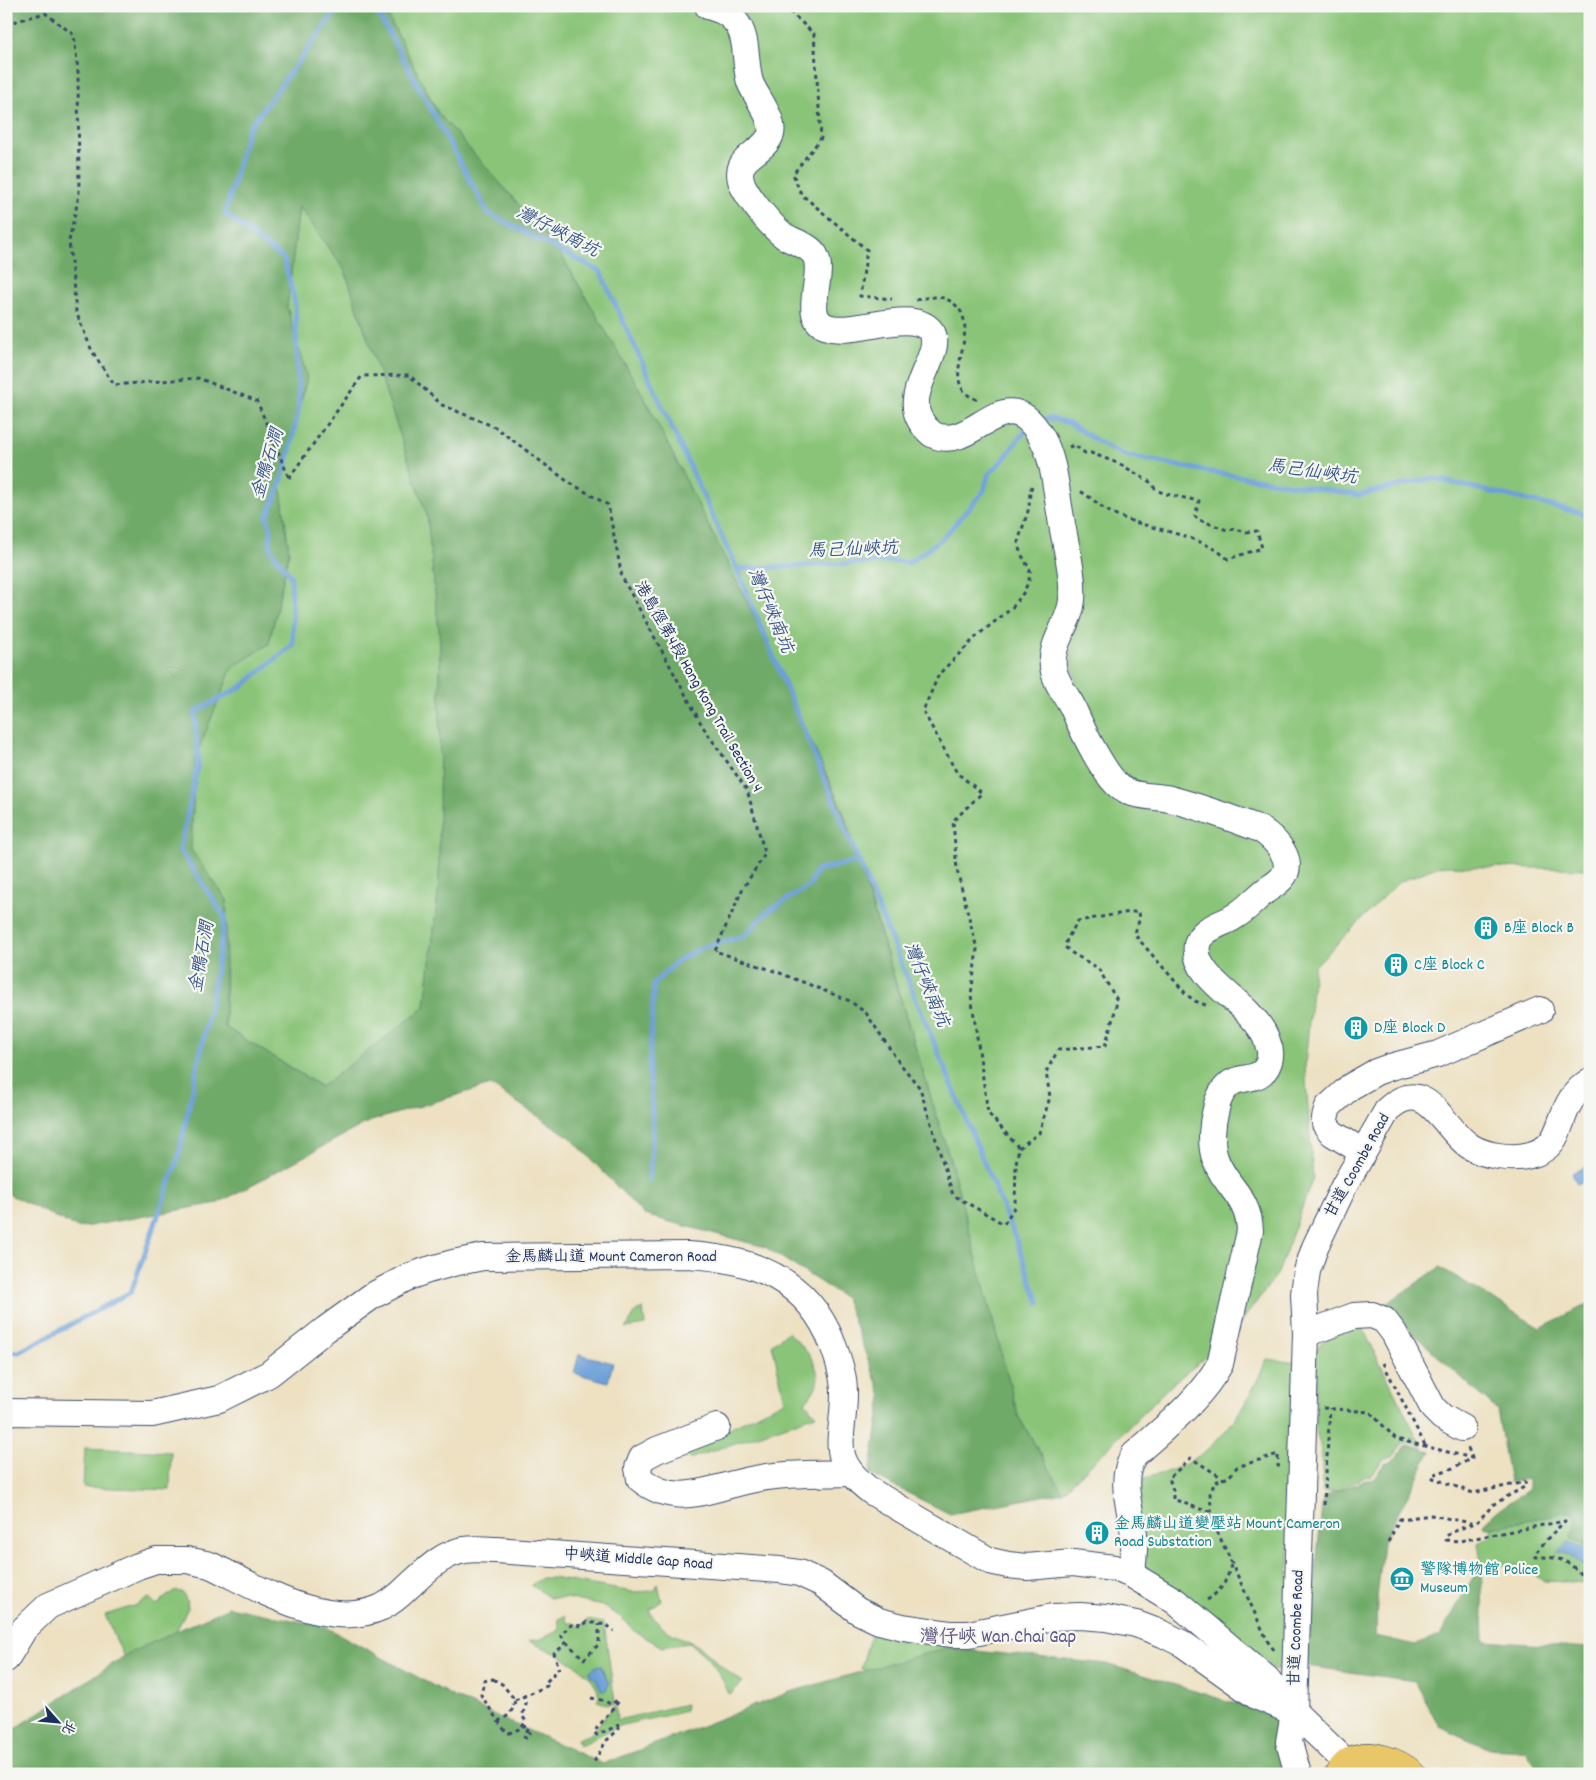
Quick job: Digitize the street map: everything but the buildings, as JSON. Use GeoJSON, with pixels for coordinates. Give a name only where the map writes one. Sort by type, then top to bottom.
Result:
{"type":"FeatureCollection","features":[{"type":"Feature","properties":{"kind":"main road"},"geometry":{"type":"LineString","coordinates":[[1343,1769],[1354,1759],[1377,1758],[1390,1761],[1412,1774]]}},
{"type":"Feature","properties":{"kind":"street"},"geometry":{"type":"LineString","coordinates":[[708,6],[728,14],[738,24],[743,38],[749,78],[771,124],[770,135],[766,142],[748,157],[743,165],[740,176],[742,184],[775,228],[785,237],[808,248],[815,256],[818,274],[814,307],[817,319],[824,326],[835,328],[854,328],[902,322],[919,324],[930,329],[934,336],[934,346],[919,384],[915,402],[920,420],[932,434],[946,438],[957,436],[997,415],[1015,412],[1030,422],[1045,446],[1056,485],[1069,559],[1072,600],[1054,650],[1053,665],[1056,680],[1071,704],[1088,741],[1114,781],[1123,790],[1131,793],[1172,800],[1260,829],[1266,832],[1285,856],[1286,870],[1280,880],[1268,888],[1238,915],[1208,930],[1200,938],[1197,946],[1198,957],[1208,975],[1220,989],[1249,1013],[1264,1034],[1269,1047],[1270,1058],[1264,1070],[1255,1076],[1235,1081],[1227,1087],[1218,1099],[1214,1118],[1213,1142],[1215,1159],[1244,1205],[1250,1222],[1250,1232],[1220,1364],[1196,1399],[1134,1455],[1128,1464],[1125,1480],[1134,1536],[1132,1575]]}},
{"type":"Feature","properties":{"kind":"street"},"geometry":{"type":"LineString","coordinates":[[1363,1152],[1332,1133],[1326,1124],[1325,1118],[1328,1107],[1350,1087],[1376,1072],[1438,1054],[1540,1010]]}},
{"type":"Feature","properties":{"kind":"street","name":"甘道 Coombe Road"},"geometry":{"type":"LineString","coordinates":[[1298,1774],[1289,1742],[1294,1712],[1306,1334],[1304,1294],[1306,1271],[1315,1247],[1344,1186],[1388,1109],[1394,1103],[1412,1098],[1429,1103],[1456,1135],[1471,1147],[1489,1154],[1520,1157],[1532,1155],[1543,1150],[1552,1142],[1570,1101],[1581,1087],[1590,1081]]}},
{"type":"Feature","properties":{"kind":"street","name":"金馬麟山道 Mount Cameron Road"},"geometry":{"type":"LineString","coordinates":[[6,1412],[152,1414],[219,1399],[269,1374],[372,1296],[408,1277],[453,1263],[483,1257],[687,1254],[715,1256],[757,1268],[778,1277],[810,1303],[822,1320],[841,1366],[844,1393],[840,1426],[840,1448],[844,1462],[858,1482],[990,1561],[1027,1567],[1073,1563],[1114,1568],[1132,1575],[1176,1601],[1267,1679],[1343,1769]]}},
{"type":"Feature","properties":{"kind":"street"},"geometry":{"type":"LineString","coordinates":[[1306,1334],[1354,1316],[1372,1315],[1384,1320],[1394,1334],[1434,1408],[1442,1417],[1462,1428]]}},
{"type":"Feature","properties":{"kind":"street"},"geometry":{"type":"LineString","coordinates":[[717,1427],[657,1450],[642,1458],[638,1468],[640,1479],[662,1492],[692,1494],[704,1493],[750,1480],[794,1475],[850,1473]]}},
{"type":"Feature","properties":{"kind":"street","name":"中峽道 Middle Gap Road"},"geometry":{"type":"LineString","coordinates":[[6,1659],[24,1628],[48,1606],[138,1566],[156,1560],[197,1561],[210,1565],[298,1606],[321,1613],[348,1614],[368,1612],[383,1607],[439,1560],[452,1553],[466,1550],[496,1550],[780,1570],[799,1573],[821,1583],[858,1611],[879,1621],[903,1627],[950,1634],[970,1634],[1053,1617],[1080,1616],[1106,1618],[1136,1624],[1183,1644],[1256,1696],[1294,1712]]}},
{"type":"Feature","properties":{"kind":"path"},"geometry":{"type":"LineString","coordinates":[[6,24],[45,13],[46,6]]}},
{"type":"Feature","properties":{"kind":"path"},"geometry":{"type":"LineString","coordinates":[[784,6],[814,34],[820,128],[820,138],[793,174],[801,194],[868,250],[860,296],[896,299]]}},
{"type":"Feature","properties":{"kind":"path","name":"港島徑第4段 Hong Kong Trail Section 4"},"geometry":{"type":"LineString","coordinates":[[45,13],[74,35],[78,71],[79,195],[69,241],[76,312],[92,350],[114,385],[198,378],[257,401],[289,478],[362,376],[409,376],[442,405],[496,427],[567,482],[608,505],[622,578],[703,726],[747,790],[765,854],[742,890],[715,951],[780,973],[850,1001],[866,1013],[898,1061],[920,1088],[953,1195],[1004,1224],[1015,1206],[1016,1163],[1019,1148]]}},
{"type":"Feature","properties":{"kind":"path"},"geometry":{"type":"LineString","coordinates":[[914,301],[933,296],[946,298],[959,307],[964,316],[965,328],[958,376],[962,390],[968,397],[979,401],[986,400]]}},
{"type":"Feature","properties":{"kind":"path"},"geometry":{"type":"LineString","coordinates":[[1056,485],[1071,487],[1088,495],[1109,512],[1212,547],[1228,559],[1262,548],[1257,531],[1227,530],[1197,519],[1195,516],[1199,500],[1166,494],[1156,490],[1150,482],[1120,464],[1085,453],[1074,446],[1068,448],[1045,446],[1030,491],[1028,508],[1018,542],[1020,552],[1030,570],[1029,580],[1024,592],[1012,608],[978,634],[939,674],[924,711],[957,773],[982,793],[953,820],[957,870],[977,949],[971,995],[988,1114],[1019,1148],[1039,1133],[1050,1097],[1046,1072],[1058,1050],[1105,1046],[1115,1011],[1116,1000],[1098,968],[1072,953],[1065,946],[1078,921],[1139,912],[1140,919],[1136,927],[1136,935],[1187,995],[1194,1001],[1209,1007]]}},
{"type":"Feature","properties":{"kind":"path"},"geometry":{"type":"LineString","coordinates":[[1381,1360],[1426,1447]]}},
{"type":"Feature","properties":{"kind":"path"},"geometry":{"type":"LineString","coordinates":[[1320,1408],[1370,1412],[1396,1439],[1472,1458]]}},
{"type":"Feature","properties":{"kind":"path"},"geometry":{"type":"LineString","coordinates":[[1324,1508],[1330,1408]]}},
{"type":"Feature","properties":{"kind":"path"},"geometry":{"type":"LineString","coordinates":[[1462,1428],[1472,1458]]}},
{"type":"Feature","properties":{"kind":"path"},"geometry":{"type":"LineString","coordinates":[[1282,1452],[1282,1466],[1278,1466],[1278,1454],[1237,1467],[1234,1472],[1214,1482],[1210,1493],[1212,1520],[1231,1565],[1268,1642],[1295,1678]]}},
{"type":"Feature","properties":{"kind":"path"},"geometry":{"type":"LineString","coordinates":[[1211,1510],[1200,1509],[1173,1499],[1173,1490],[1169,1478],[1191,1458],[1224,1478]]}},
{"type":"Feature","properties":{"kind":"path"},"geometry":{"type":"LineString","coordinates":[[1472,1458],[1453,1468],[1432,1475],[1433,1478],[1473,1493],[1525,1482],[1526,1486],[1494,1504],[1478,1521],[1446,1536],[1446,1540],[1460,1541],[1566,1521],[1546,1539],[1535,1554],[1536,1557],[1553,1557],[1562,1560],[1576,1569],[1582,1576]]}},
{"type":"Feature","properties":{"kind":"path"},"geometry":{"type":"LineString","coordinates":[[1388,1542],[1400,1520],[1431,1515],[1468,1523],[1478,1521]]}},
{"type":"Feature","properties":{"kind":"path"},"geometry":{"type":"LineString","coordinates":[[1176,1601],[1207,1600],[1216,1594],[1226,1582],[1231,1565]]}},
{"type":"Feature","properties":{"kind":"path"},"geometry":{"type":"LineString","coordinates":[[599,1624],[599,1644],[584,1659],[561,1635],[571,1625],[578,1627],[586,1622],[607,1625],[614,1631]]}},
{"type":"Feature","properties":{"kind":"path"},"geometry":{"type":"LineString","coordinates":[[498,1721],[506,1718],[512,1710],[515,1700],[547,1686],[546,1682],[553,1675],[554,1671],[559,1668],[554,1653],[566,1642]]}},
{"type":"Feature","properties":{"kind":"path"},"geometry":{"type":"LineString","coordinates":[[515,1700],[502,1684],[493,1679],[484,1681],[481,1696],[506,1732],[509,1733],[527,1726],[529,1728],[524,1737],[526,1738],[531,1732]]}},
{"type":"Feature","properties":{"kind":"path"},"geometry":{"type":"LineString","coordinates":[[522,1696],[526,1704],[522,1716],[526,1721],[522,1728]]}},
{"type":"Feature","properties":{"kind":"path"},"geometry":{"type":"LineString","coordinates":[[591,1698],[606,1701],[608,1704],[619,1701],[594,1732],[597,1735],[621,1724],[618,1730],[606,1741],[593,1764]]}},
{"type":"Feature","properties":{"kind":"green space"},"geometry":{"type":"Polygon","coordinates":[[[6,6],[383,6],[438,113],[557,248],[643,395],[757,622],[843,813],[952,1166],[1018,1416],[1063,1492],[950,1514],[870,1474],[882,1397],[845,1298],[765,1247],[644,1215],[570,1137],[490,1085],[368,1122],[218,1203],[78,1228],[6,1193],[6,6]],[[299,206],[287,307],[307,378],[280,480],[289,551],[269,644],[232,668],[195,758],[191,850],[227,900],[225,917],[225,1027],[321,1087],[425,1007],[439,886],[440,641],[427,515],[345,271],[299,206]]]}},
{"type":"Feature","properties":{"kind":"green space"},"geometry":{"type":"Polygon","coordinates":[[[383,6],[1590,6],[1590,869],[1439,866],[1399,882],[1314,967],[1305,1066],[1313,1178],[1278,1273],[1227,1341],[1173,1383],[1063,1492],[1018,1416],[952,1166],[844,813],[757,622],[643,395],[557,248],[438,113],[383,6]],[[1054,638],[1068,691],[1076,682],[1068,644],[1054,638]]]}},
{"type":"Feature","properties":{"kind":"green space"},"geometry":{"type":"Polygon","coordinates":[[[299,206],[345,271],[427,515],[440,641],[439,886],[425,1007],[322,1087],[225,1027],[227,900],[191,851],[195,758],[232,667],[269,644],[289,552],[280,480],[307,378],[287,307],[299,206]]]}},
{"type":"Feature","properties":{"kind":"green space"},"geometry":{"type":"Polygon","coordinates":[[[1440,1267],[1540,1328],[1590,1303],[1590,1547],[1585,1543],[1571,1539],[1577,1522],[1576,1514],[1568,1511],[1492,1528],[1486,1528],[1483,1524],[1497,1511],[1528,1490],[1528,1479],[1510,1482],[1497,1410],[1383,1306],[1440,1267]]]}},
{"type":"Feature","properties":{"kind":"green space"},"geometry":{"type":"Polygon","coordinates":[[[643,1309],[645,1325],[626,1328],[637,1310],[643,1309]]]}},
{"type":"Feature","properties":{"kind":"green space"},"geometry":{"type":"Polygon","coordinates":[[[1361,1325],[1422,1447],[1414,1443],[1404,1442],[1392,1457],[1382,1461],[1370,1477],[1366,1476],[1337,1491],[1323,1492],[1321,1449],[1316,1431],[1316,1351],[1330,1337],[1361,1325]]]}},
{"type":"Feature","properties":{"kind":"green space"},"geometry":{"type":"Polygon","coordinates":[[[788,1332],[810,1356],[815,1365],[817,1383],[805,1402],[816,1415],[689,1459],[683,1446],[723,1431],[785,1401],[772,1344],[788,1332]]]}},
{"type":"Feature","properties":{"kind":"green space"},"geometry":{"type":"Polygon","coordinates":[[[1267,1359],[1298,1363],[1284,1667],[1277,1669],[1273,1669],[1182,1592],[1142,1566],[1131,1481],[1172,1470],[1205,1452],[1241,1410],[1267,1359]]]}},
{"type":"Feature","properties":{"kind":"green space"},"geometry":{"type":"Polygon","coordinates":[[[1406,1445],[1431,1451],[1383,1542],[1377,1599],[1376,1636],[1415,1645],[1440,1636],[1481,1563],[1484,1641],[1590,1648],[1590,1774],[1542,1774],[1525,1751],[1489,1749],[1439,1726],[1415,1681],[1306,1666],[1323,1497],[1366,1480],[1373,1480],[1384,1464],[1393,1461],[1406,1445]]]}},
{"type":"Feature","properties":{"kind":"green space"},"geometry":{"type":"Polygon","coordinates":[[[85,1448],[171,1452],[170,1490],[83,1487],[85,1448]]]}},
{"type":"Feature","properties":{"kind":"green space"},"geometry":{"type":"Polygon","coordinates":[[[1568,1511],[1576,1514],[1577,1522],[1571,1537],[1590,1547],[1590,1583],[1545,1581],[1518,1566],[1481,1563],[1478,1543],[1490,1537],[1492,1528],[1568,1511]]]}},
{"type":"Feature","properties":{"kind":"green space"},"geometry":{"type":"Polygon","coordinates":[[[542,1578],[552,1578],[633,1592],[654,1591],[658,1584],[662,1601],[649,1610],[654,1619],[667,1630],[704,1650],[743,1682],[729,1694],[713,1665],[689,1643],[662,1647],[634,1631],[619,1616],[602,1606],[567,1598],[550,1598],[531,1585],[542,1578]]]}},
{"type":"Feature","properties":{"kind":"green space"},"geometry":{"type":"Polygon","coordinates":[[[177,1591],[182,1592],[187,1601],[188,1608],[172,1639],[127,1664],[105,1615],[137,1605],[149,1598],[157,1605],[167,1596],[177,1591]]]}},
{"type":"Feature","properties":{"kind":"green space"},"geometry":{"type":"Polygon","coordinates":[[[229,1607],[326,1627],[454,1697],[603,1764],[790,1692],[945,1648],[1107,1664],[1279,1717],[1296,1774],[6,1774],[6,1735],[129,1653],[229,1607]]]}},
{"type":"Feature","properties":{"kind":"green space"},"geometry":{"type":"Polygon","coordinates":[[[565,1616],[567,1623],[573,1623],[578,1626],[587,1620],[604,1623],[615,1703],[610,1705],[597,1701],[599,1698],[597,1687],[591,1678],[566,1659],[529,1641],[541,1639],[560,1630],[558,1619],[565,1616]]]}},
{"type":"Feature","properties":{"kind":"green space"},"geometry":{"type":"Polygon","coordinates":[[[872,1629],[926,1644],[960,1646],[952,1687],[861,1669],[872,1629]]]}},
{"type":"Feature","properties":{"kind":"green space"},"geometry":{"type":"Polygon","coordinates":[[[686,1704],[685,1711],[619,1726],[580,1745],[577,1739],[591,1734],[615,1705],[618,1720],[686,1704]]]}},
{"type":"Feature","properties":{"kind":"water"},"geometry":{"type":"Polygon","coordinates":[[[1590,1165],[1590,1179],[1577,1184],[1572,1173],[1590,1165]]]}},
{"type":"Feature","properties":{"kind":"water"},"geometry":{"type":"Polygon","coordinates":[[[579,1354],[613,1363],[608,1382],[574,1373],[579,1354]]]}},
{"type":"Feature","properties":{"kind":"water"},"geometry":{"type":"Polygon","coordinates":[[[1569,1543],[1586,1550],[1590,1555],[1590,1560],[1583,1564],[1565,1553],[1558,1552],[1569,1543]]]}},
{"type":"Feature","properties":{"kind":"water"},"geometry":{"type":"Polygon","coordinates":[[[598,1665],[601,1666],[609,1684],[606,1690],[602,1691],[596,1679],[590,1675],[590,1671],[598,1665]]]}},
{"type":"Feature","properties":{"kind":"waterway","name":"金鴨石澗"},"geometry":{"type":"LineString","coordinates":[[6,1351],[19,1352],[131,1292],[178,1159],[210,1007],[225,917],[180,850],[198,763],[195,712],[241,687],[293,645],[291,577],[270,548],[271,529],[267,517],[288,460],[299,407],[295,303],[284,259],[225,214],[248,129],[340,6]]}},
{"type":"Feature","properties":{"kind":"waterway","name":"灣仔峽南坑"},"geometry":{"type":"LineString","coordinates":[[374,6],[488,213],[600,271],[737,569],[1015,1237],[1039,1303]]}},
{"type":"Feature","properties":{"kind":"waterway","name":"馬己仙峽坑"},"geometry":{"type":"LineString","coordinates":[[1040,421],[1049,418],[1069,423],[1108,448],[1128,456],[1205,471],[1359,495],[1432,478],[1590,515]]}},
{"type":"Feature","properties":{"kind":"waterway","name":"馬己仙峽坑"},"geometry":{"type":"LineString","coordinates":[[737,569],[897,561],[908,563],[942,539],[984,491],[988,475],[1004,459],[1026,431]]}},
{"type":"Feature","properties":{"kind":"waterway"},"geometry":{"type":"LineString","coordinates":[[649,1180],[653,1133],[649,1070],[654,983],[679,960],[703,947],[744,936],[767,912],[809,886],[817,870],[859,861]]}},
{"type":"Feature","properties":{"kind":"place","name":"B座 Block B"},"geometry":{"type":"Point","coordinates":[1486,928]}},
{"type":"Feature","properties":{"kind":"place","name":"C座 Block C"},"geometry":{"type":"Point","coordinates":[1396,965]}},
{"type":"Feature","properties":{"kind":"place","name":"D座 Block D"},"geometry":{"type":"Point","coordinates":[1356,1028]}},
{"type":"Feature","properties":{"kind":"place","name":"金馬麟山道變壓站 Mount Cameron Road Substation"},"geometry":{"type":"Point","coordinates":[1097,1533]}},
{"type":"Feature","properties":{"kind":"place","name":"警隊博物館 Police Museum"},"geometry":{"type":"Point","coordinates":[1402,1579]}},
{"type":"Feature","properties":{"kind":"district","name":"灣仔峽 Wan Chai Gap"},"geometry":{"type":"Point","coordinates":[998,1638]}}]}
